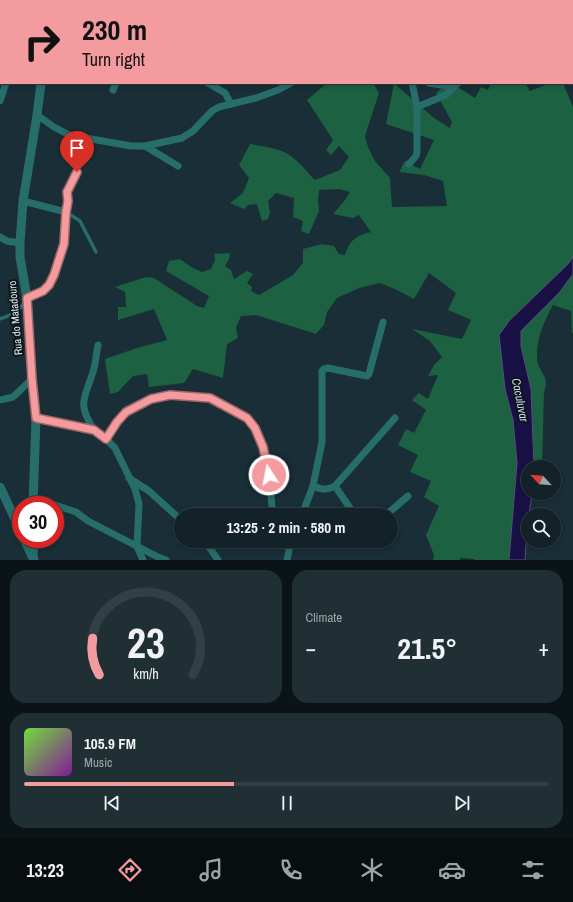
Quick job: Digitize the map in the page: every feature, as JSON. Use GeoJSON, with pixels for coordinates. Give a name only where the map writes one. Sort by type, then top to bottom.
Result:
{"type":"FeatureCollection","features":[{"type":"Feature","properties":{"kind":"street"},"geometry":{"type":"LineString","coordinates":[[0,101],[6,84]]}},
{"type":"Feature","properties":{"kind":"street","name":"Rua do Matadouro"},"geometry":{"type":"LineString","coordinates":[[33,496],[36,418],[27,298],[20,257],[20,243],[24,201],[41,84]]}},
{"type":"Feature","properties":{"kind":"street"},"geometry":{"type":"LineString","coordinates":[[210,84],[225,93],[231,104]]}},
{"type":"Feature","properties":{"kind":"street"},"geometry":{"type":"LineString","coordinates":[[37,116],[69,135],[131,146],[145,146],[182,138],[193,131],[212,111],[219,107],[250,100],[288,84]]}},
{"type":"Feature","properties":{"kind":"street"},"geometry":{"type":"LineString","coordinates":[[409,164],[416,156],[417,152],[418,107],[412,84]]}},
{"type":"Feature","properties":{"kind":"street"},"geometry":{"type":"LineString","coordinates":[[443,84],[456,85]]}},
{"type":"Feature","properties":{"kind":"street"},"geometry":{"type":"LineString","coordinates":[[418,107],[446,95],[456,85]]}},
{"type":"Feature","properties":{"kind":"street"},"geometry":{"type":"LineString","coordinates":[[145,146],[178,166]]}},
{"type":"Feature","properties":{"kind":"street"},"geometry":{"type":"LineString","coordinates":[[27,298],[43,291],[49,285],[54,275],[64,244],[68,201],[67,192],[77,172]]}},
{"type":"Feature","properties":{"kind":"street"},"geometry":{"type":"LineString","coordinates":[[24,201],[66,212]]}},
{"type":"Feature","properties":{"kind":"street"},"geometry":{"type":"LineString","coordinates":[[0,237],[7,241],[20,243]]}},
{"type":"Feature","properties":{"kind":"street"},"geometry":{"type":"LineString","coordinates":[[304,508],[312,486],[322,442],[322,371],[328,368],[367,376],[369,374],[383,322]]}},
{"type":"Feature","properties":{"kind":"street"},"geometry":{"type":"LineString","coordinates":[[98,345],[93,372],[85,392],[85,416],[94,430],[115,448],[135,489],[138,504],[137,546],[143,560]]}},
{"type":"Feature","properties":{"kind":"street"},"geometry":{"type":"LineString","coordinates":[[0,400],[13,397],[32,379]]}},
{"type":"Feature","properties":{"kind":"street"},"geometry":{"type":"LineString","coordinates":[[106,439],[117,422],[126,412],[151,399],[170,395],[210,398],[247,418],[255,428],[268,463],[272,508]]}},
{"type":"Feature","properties":{"kind":"street"},"geometry":{"type":"LineString","coordinates":[[36,418],[94,430]]}},
{"type":"Feature","properties":{"kind":"street"},"geometry":{"type":"LineString","coordinates":[[312,486],[325,490],[335,486],[395,418]]}},
{"type":"Feature","properties":{"kind":"street"},"geometry":{"type":"LineString","coordinates":[[129,478],[149,491],[174,514]]}},
{"type":"Feature","properties":{"kind":"street"},"geometry":{"type":"LineString","coordinates":[[335,486],[350,508]]}},
{"type":"Feature","properties":{"kind":"street"},"geometry":{"type":"LineString","coordinates":[[1,492],[12,514]]}},
{"type":"Feature","properties":{"kind":"street"},"geometry":{"type":"LineString","coordinates":[[394,508],[408,496]]}},
{"type":"Feature","properties":{"kind":"street"},"geometry":{"type":"LineString","coordinates":[[64,508],[76,512],[88,521],[166,560]]}},
{"type":"Feature","properties":{"kind":"street"},"geometry":{"type":"LineString","coordinates":[[28,548],[33,559]]}},
{"type":"Feature","properties":{"kind":"street"},"geometry":{"type":"LineString","coordinates":[[33,559],[34,548]]}},
{"type":"Feature","properties":{"kind":"street"},"geometry":{"type":"LineString","coordinates":[[210,548],[218,560]]}},
{"type":"Feature","properties":{"kind":"street"},"geometry":{"type":"LineString","coordinates":[[287,560],[289,548]]}},
{"type":"Feature","properties":{"kind":"lane"},"geometry":{"type":"LineString","coordinates":[[66,212],[80,221],[96,252]]}},
{"type":"Feature","properties":{"kind":"lane"},"geometry":{"type":"LineString","coordinates":[[0,319],[21,308],[27,298]]}},
{"type":"Feature","properties":{"kind":"green space"},"geometry":{"type":"Polygon","coordinates":[[[326,84],[374,84],[379,93],[365,136],[368,147],[375,161],[390,178],[392,207],[447,206],[443,181],[424,175],[399,172],[405,161],[420,169],[434,140],[386,124],[394,84],[434,118],[450,128],[452,122],[436,93],[447,84],[453,84],[475,98],[481,87],[488,90],[491,84],[526,84],[530,91],[548,84],[563,84],[573,107],[573,257],[568,264],[509,321],[505,389],[513,420],[517,463],[509,560],[475,560],[460,558],[460,560],[433,560],[434,555],[426,535],[439,506],[424,497],[431,481],[410,472],[418,455],[398,445],[406,429],[414,433],[426,410],[412,400],[419,393],[428,399],[438,375],[428,376],[434,365],[442,357],[430,341],[412,329],[462,339],[471,320],[448,310],[456,293],[429,273],[414,299],[380,283],[359,288],[337,298],[327,312],[324,325],[316,334],[256,315],[241,316],[236,328],[238,338],[227,344],[223,378],[193,369],[184,383],[149,387],[147,374],[133,376],[118,392],[110,394],[105,359],[167,340],[154,309],[118,320],[118,307],[126,307],[125,292],[115,287],[146,277],[154,278],[197,306],[204,308],[209,296],[166,271],[169,261],[180,259],[191,267],[202,272],[211,269],[215,260],[214,254],[230,253],[229,259],[225,266],[231,270],[234,279],[247,271],[253,274],[247,283],[252,287],[251,291],[259,295],[293,275],[303,263],[303,249],[322,244],[334,246],[339,254],[345,255],[354,239],[371,232],[359,215],[353,218],[333,214],[350,192],[339,189],[319,190],[319,211],[309,234],[301,231],[303,221],[293,217],[294,198],[276,193],[268,201],[270,212],[268,219],[262,221],[257,204],[248,205],[244,209],[230,203],[243,193],[249,178],[239,165],[250,144],[287,153],[315,180],[340,170],[349,157],[339,146],[331,155],[326,150],[333,140],[307,100],[326,84]]]}},
{"type":"Feature","properties":{"kind":"green space"},"geometry":{"type":"Polygon","coordinates":[[[573,274],[573,333],[571,311],[553,305],[539,337],[537,358],[545,378],[546,387],[544,392],[542,460],[534,460],[531,389],[521,346],[521,331],[559,293],[573,274]]]}},
{"type":"Feature","properties":{"kind":"water","name":"Caculuvar"},"geometry":{"type":"Polygon","coordinates":[[[573,257],[573,274],[559,293],[521,331],[521,346],[531,389],[534,460],[521,460],[521,500],[531,500],[530,508],[521,508],[521,548],[526,548],[525,560],[509,560],[517,463],[513,420],[505,389],[499,335],[509,321],[568,264],[573,257]]]}},
{"type":"Feature","properties":{"kind":"route"},"geometry":{"type":"LineString","coordinates":[[77,172],[67,192],[68,201],[64,244],[54,275],[49,285],[43,291],[27,298],[36,418],[94,430],[106,439],[117,422],[126,412],[151,399],[170,395],[210,398],[247,418],[255,428],[268,463],[269,475]]}}]}
